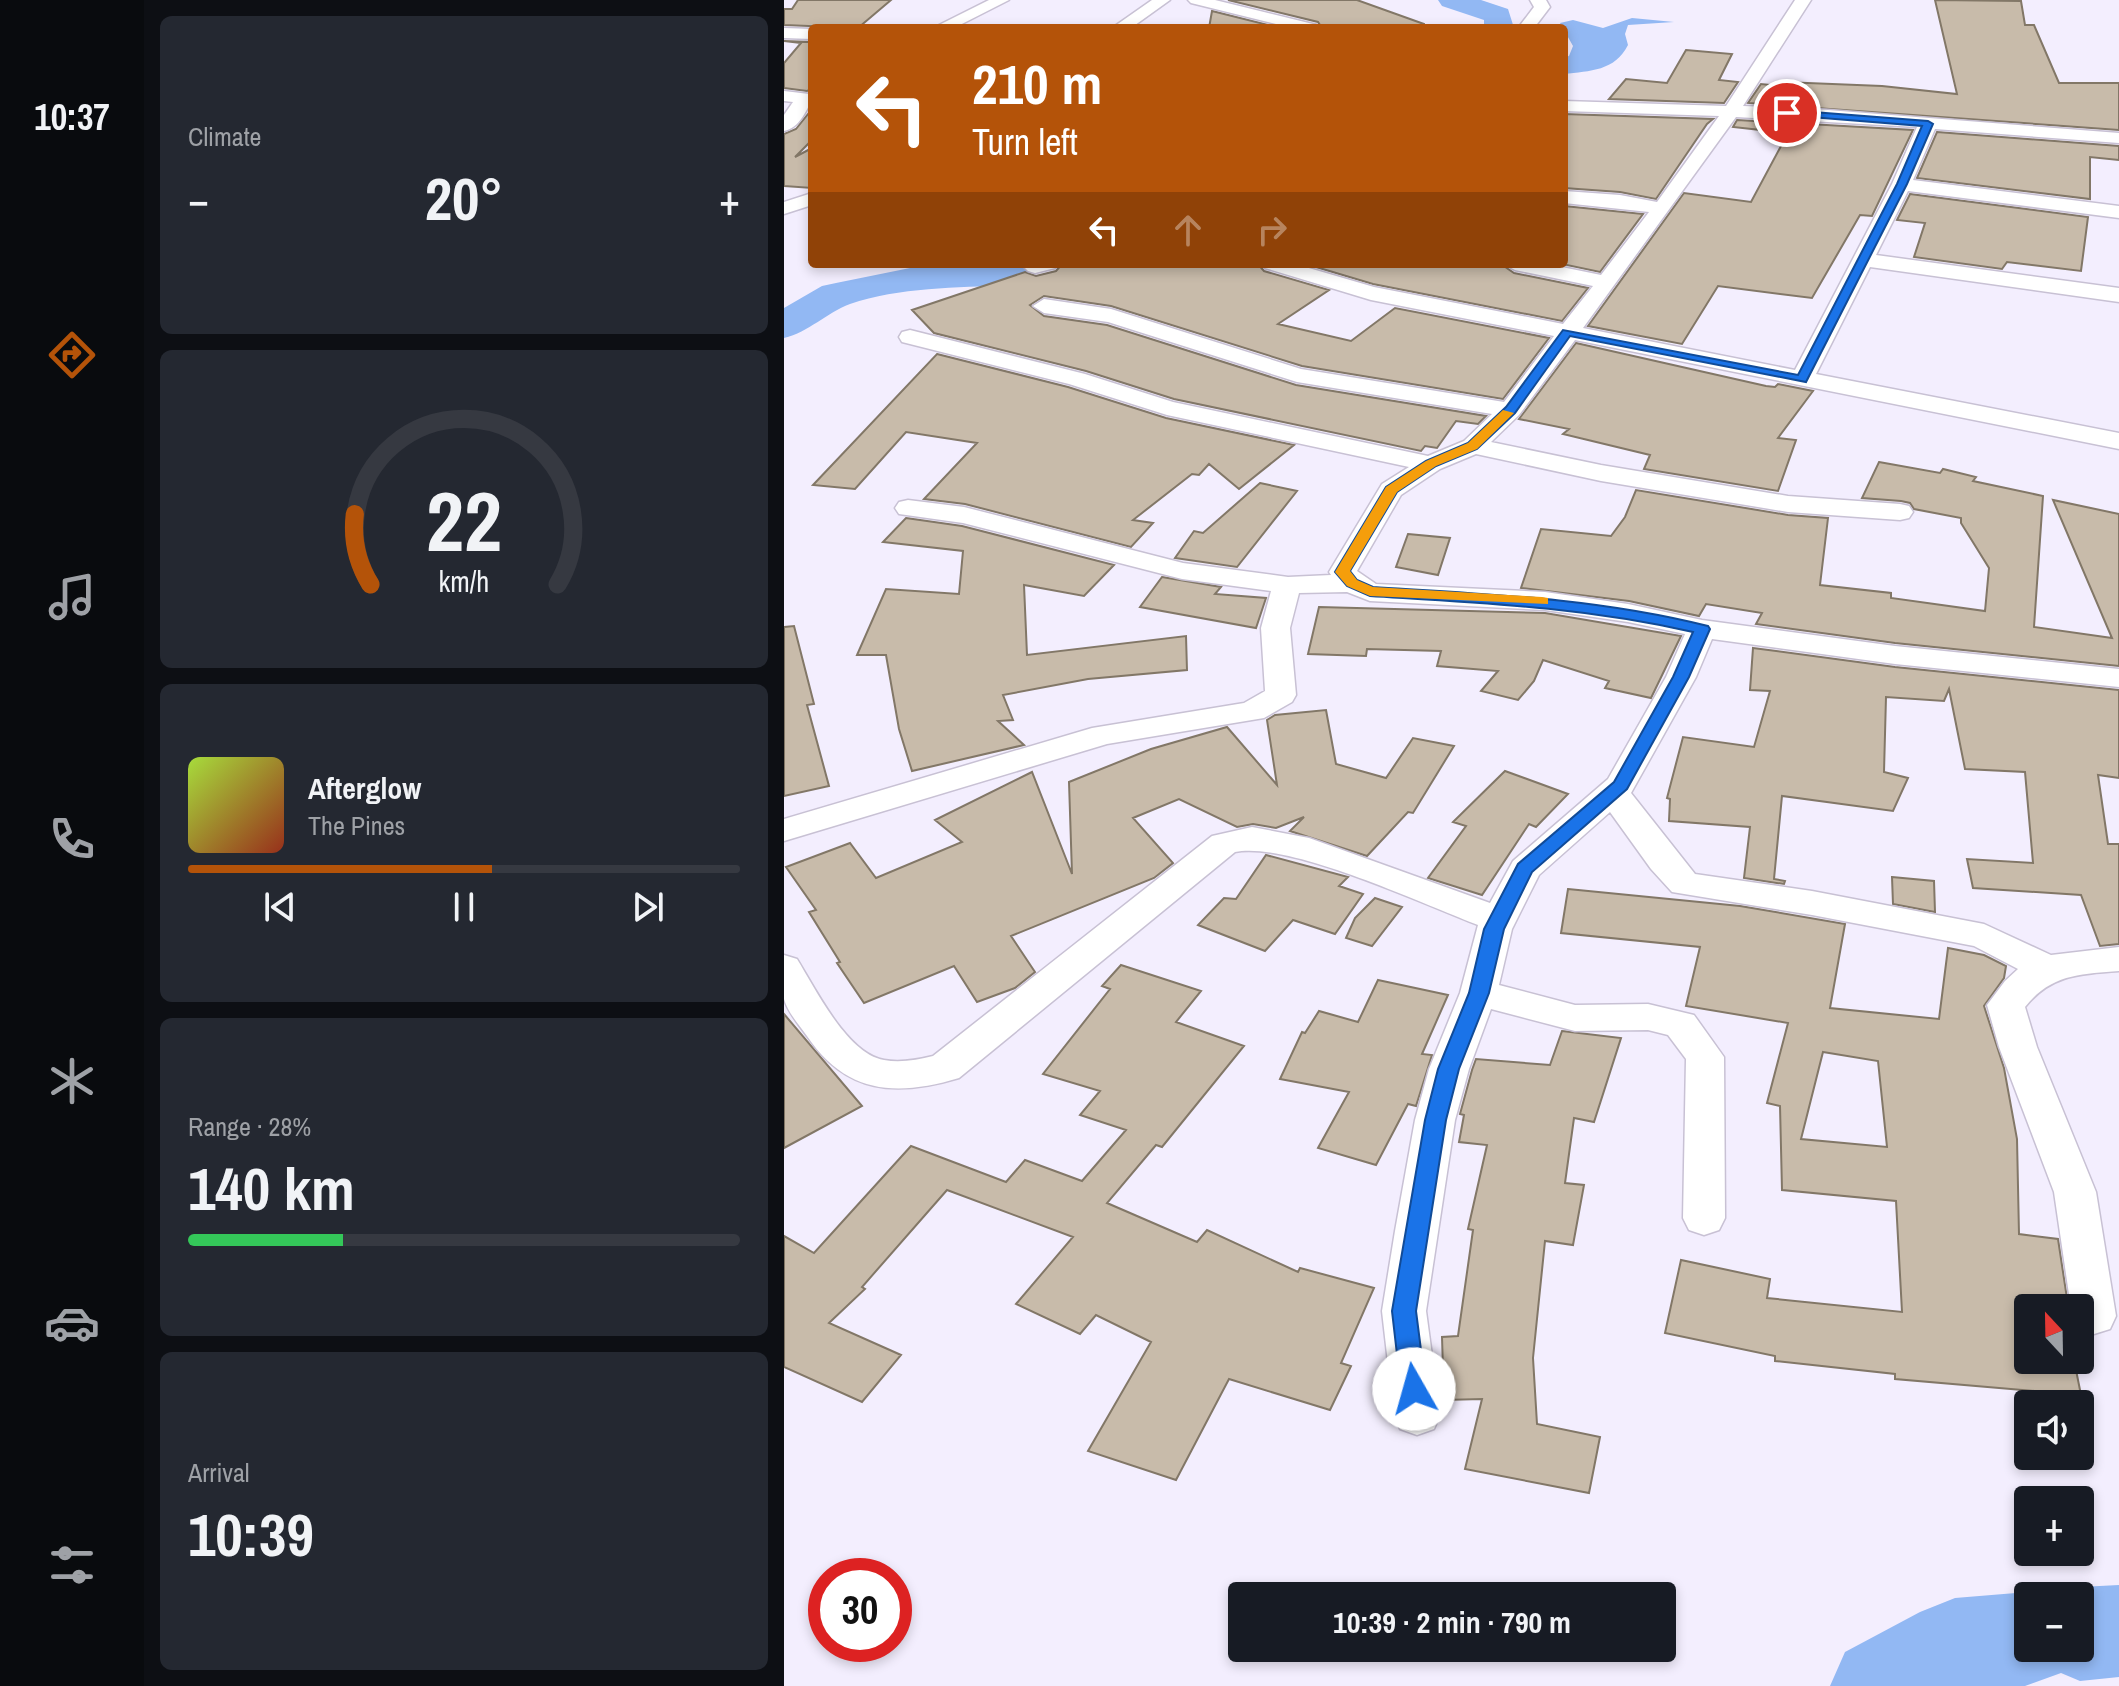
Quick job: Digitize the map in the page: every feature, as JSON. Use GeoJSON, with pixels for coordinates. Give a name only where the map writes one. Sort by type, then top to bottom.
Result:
{"type":"FeatureCollection","features":[{"type":"Feature","properties":{"kind":"street"},"geometry":{"type":"LineString","coordinates":[[950,24],[1001,0]]}},
{"type":"Feature","properties":{"kind":"street"},"geometry":{"type":"LineString","coordinates":[[1126,24],[1162,0]]}},
{"type":"Feature","properties":{"kind":"street"},"geometry":{"type":"LineString","coordinates":[[1196,0],[1295,24]]}},
{"type":"Feature","properties":{"kind":"street"},"geometry":{"type":"LineString","coordinates":[[1529,24],[1542,7],[1538,0]]}},
{"type":"Feature","properties":{"kind":"street"},"geometry":{"type":"LineString","coordinates":[[1803,0],[1763,66],[1662,209],[1510,410],[1473,446],[1431,464],[1391,490],[1343,572],[1352,583],[1370,592],[1545,601],[1628,613],[1702,629],[1895,655],[2119,678]]}},
{"type":"Feature","properties":{"kind":"street"},"geometry":{"type":"LineString","coordinates":[[784,33],[808,34]]}},
{"type":"Feature","properties":{"kind":"street"},"geometry":{"type":"LineString","coordinates":[[784,96],[803,98],[799,110],[784,126]]}},
{"type":"Feature","properties":{"kind":"street"},"geometry":{"type":"LineString","coordinates":[[1568,106],[1689,112],[1731,110],[2119,138]]}},
{"type":"Feature","properties":{"kind":"street"},"geometry":{"type":"LineString","coordinates":[[1802,379],[1902,184],[1928,124]]}},
{"type":"Feature","properties":{"kind":"street"},"geometry":{"type":"LineString","coordinates":[[1902,184],[2119,212]]}},
{"type":"Feature","properties":{"kind":"street"},"geometry":{"type":"LineString","coordinates":[[1568,197],[1620,201],[1662,209]]}},
{"type":"Feature","properties":{"kind":"street"},"geometry":{"type":"LineString","coordinates":[[784,208],[808,200]]}},
{"type":"Feature","properties":{"kind":"street"},"geometry":{"type":"LineString","coordinates":[[1863,260],[2119,295]]}},
{"type":"Feature","properties":{"kind":"street"},"geometry":{"type":"LineString","coordinates":[[1286,268],[1371,293],[2119,441]]}},
{"type":"Feature","properties":{"kind":"street"},"geometry":{"type":"LineString","coordinates":[[1535,268],[1606,282]]}},
{"type":"Feature","properties":{"kind":"street"},"geometry":{"type":"LineString","coordinates":[[1044,306],[1111,316],[1297,375],[1510,410]]}},
{"type":"Feature","properties":{"kind":"street"},"geometry":{"type":"LineString","coordinates":[[910,337],[1077,379],[1167,408],[1431,464]]}},
{"type":"Feature","properties":{"kind":"street"},"geometry":{"type":"LineString","coordinates":[[1473,446],[1601,473],[1788,504],[1900,512]]}},
{"type":"Feature","properties":{"kind":"street"},"geometry":{"type":"LineString","coordinates":[[908,508],[964,515],[1182,571],[1288,585],[1352,583]]}},
{"type":"Feature","properties":{"kind":"street"},"geometry":{"type":"LineString","coordinates":[[784,830],[1103,735],[1253,711],[1281,695],[1274,636],[1279,606],[1288,585]]}},
{"type":"Feature","properties":{"kind":"street"},"geometry":{"type":"LineString","coordinates":[[1417,1415],[1404,1311],[1435,1120],[1449,1069],[1479,993],[1499,920],[1525,869],[1621,785],[1681,677],[1702,629]]}},
{"type":"Feature","properties":{"kind":"street"},"geometry":{"type":"LineString","coordinates":[[1613,792],[1663,861],[1684,884],[1812,903],[1984,936],[2046,968]]}},
{"type":"Feature","properties":{"kind":"street"},"geometry":{"type":"LineString","coordinates":[[784,968],[826,1035],[849,1060],[875,1076],[918,1077],[945,1068],[1224,844],[1243,838],[1309,849],[1499,920]]}},
{"type":"Feature","properties":{"kind":"street"},"geometry":{"type":"LineString","coordinates":[[2091,1294],[2075,1192],[2018,1047],[2006,1005],[2022,982],[2046,968],[2119,959]]}},
{"type":"Feature","properties":{"kind":"street"},"geometry":{"type":"LineString","coordinates":[[1479,993],[1575,1018],[1648,1017],[1681,1024],[1705,1057],[1704,1218]]}},
{"type":"Feature","properties":{"kind":"water"},"geometry":{"type":"Polygon","coordinates":[[[1632,18],[1674,22],[1628,25],[1625,34],[1628,45],[1616,60],[1601,68],[1568,74],[1568,56],[1573,46],[1568,37],[1568,24],[1560,23],[1573,20],[1603,28],[1632,18]]]}},
{"type":"Feature","properties":{"kind":"building"},"geometry":{"type":"Polygon","coordinates":[[[798,0],[891,0],[863,24],[784,25],[784,9],[792,9],[798,0]]]}},
{"type":"Feature","properties":{"kind":"building"},"geometry":{"type":"Polygon","coordinates":[[[1228,0],[1357,0],[1424,24],[1319,24],[1228,0]]]}},
{"type":"Feature","properties":{"kind":"building"},"geometry":{"type":"Polygon","coordinates":[[[1935,0],[2021,1],[2025,25],[2034,25],[2059,83],[2119,83],[2119,130],[1748,103],[1761,84],[1781,86],[1783,82],[1882,86],[1957,94],[1935,0]]]}},
{"type":"Feature","properties":{"kind":"building"},"geometry":{"type":"Polygon","coordinates":[[[1212,11],[1264,24],[1210,24],[1212,11]]]}},
{"type":"Feature","properties":{"kind":"building"},"geometry":{"type":"Polygon","coordinates":[[[784,41],[808,42],[807,91],[784,88],[784,63],[801,43],[784,41]]]}},
{"type":"Feature","properties":{"kind":"building"},"geometry":{"type":"Polygon","coordinates":[[[1686,50],[1732,54],[1719,80],[1738,82],[1724,103],[1609,99],[1626,79],[1667,83],[1686,50]]]}},
{"type":"Feature","properties":{"kind":"building"},"geometry":{"type":"Polygon","coordinates":[[[808,114],[808,144],[795,157],[808,150],[808,188],[784,186],[784,134],[796,129],[808,114]]]}},
{"type":"Feature","properties":{"kind":"building"},"geometry":{"type":"Polygon","coordinates":[[[1568,114],[1713,119],[1656,199],[1620,192],[1568,188],[1568,114]]]}},
{"type":"Feature","properties":{"kind":"building"},"geometry":{"type":"Polygon","coordinates":[[[1737,120],[1913,130],[1872,216],[1860,215],[1812,298],[1718,286],[1682,344],[1588,326],[1684,193],[1751,202],[1788,133],[1733,127],[1737,120]]]}},
{"type":"Feature","properties":{"kind":"building"},"geometry":{"type":"Polygon","coordinates":[[[1937,132],[2119,146],[2119,160],[2090,157],[2090,199],[1917,178],[1937,132]]]}},
{"type":"Feature","properties":{"kind":"building"},"geometry":{"type":"Polygon","coordinates":[[[1910,194],[2088,217],[2081,271],[2007,262],[2002,269],[1914,257],[1925,223],[1897,220],[1910,194]]]}},
{"type":"Feature","properties":{"kind":"building"},"geometry":{"type":"Polygon","coordinates":[[[1568,206],[1643,214],[1600,272],[1568,265],[1568,206]]]}},
{"type":"Feature","properties":{"kind":"building"},"geometry":{"type":"Polygon","coordinates":[[[1059,268],[1261,268],[1329,290],[1278,324],[1351,341],[1395,308],[1549,338],[1503,399],[1302,366],[1111,306],[1044,296],[1030,305],[1044,316],[1107,325],[1296,385],[1486,416],[1478,424],[1456,421],[1437,448],[1425,446],[1421,451],[1174,399],[1086,371],[934,333],[912,310],[1025,272],[1036,276],[1059,268]]]}},
{"type":"Feature","properties":{"kind":"building"},"geometry":{"type":"Polygon","coordinates":[[[1319,268],[1507,268],[1514,273],[1588,288],[1562,321],[1373,284],[1319,268]]]}},
{"type":"Feature","properties":{"kind":"building"},"geometry":{"type":"Polygon","coordinates":[[[1576,343],[1766,386],[1775,387],[1778,384],[1813,391],[1778,438],[1796,440],[1778,491],[1644,469],[1650,455],[1563,434],[1569,429],[1519,419],[1576,343]]]}},
{"type":"Feature","properties":{"kind":"building"},"geometry":{"type":"Polygon","coordinates":[[[937,354],[1068,387],[1166,418],[1294,445],[1239,489],[1209,464],[1199,475],[1192,474],[1133,520],[1153,523],[1131,547],[965,504],[924,499],[977,443],[906,432],[855,489],[813,485],[937,354]]]}},
{"type":"Feature","properties":{"kind":"building"},"geometry":{"type":"Polygon","coordinates":[[[1879,462],[1940,473],[1943,469],[1976,477],[1973,481],[2043,496],[2034,627],[2112,638],[2053,500],[2119,514],[2119,666],[1895,643],[1756,624],[1762,613],[1706,604],[1699,616],[1629,601],[1521,588],[1541,529],[1611,536],[1625,517],[1636,490],[1788,515],[1828,518],[1820,585],[1891,593],[1891,598],[1985,611],[1989,568],[1961,523],[1961,518],[1914,509],[1910,503],[1901,501],[1862,498],[1879,462]]]}},
{"type":"Feature","properties":{"kind":"building"},"geometry":{"type":"Polygon","coordinates":[[[1260,483],[1297,491],[1237,567],[1175,558],[1194,531],[1203,533],[1260,483]]]}},
{"type":"Feature","properties":{"kind":"building"},"geometry":{"type":"Polygon","coordinates":[[[906,518],[962,526],[1114,565],[1084,596],[1024,585],[1027,655],[1186,636],[1187,670],[1088,679],[1003,695],[1013,720],[998,721],[1024,745],[912,771],[899,729],[886,655],[857,655],[886,589],[959,594],[963,551],[883,542],[906,518]]]}},
{"type":"Feature","properties":{"kind":"building"},"geometry":{"type":"Polygon","coordinates":[[[1408,534],[1450,538],[1438,575],[1396,567],[1408,534]]]}},
{"type":"Feature","properties":{"kind":"building"},"geometry":{"type":"Polygon","coordinates":[[[1162,577],[1221,587],[1215,594],[1266,598],[1256,628],[1140,607],[1162,577]]]}},
{"type":"Feature","properties":{"kind":"building"},"geometry":{"type":"Polygon","coordinates":[[[1319,607],[1545,613],[1681,636],[1651,698],[1605,688],[1609,681],[1543,660],[1534,681],[1518,700],[1481,691],[1498,671],[1437,666],[1441,651],[1367,649],[1366,656],[1308,654],[1319,607]]]}},
{"type":"Feature","properties":{"kind":"building"},"geometry":{"type":"Polygon","coordinates":[[[794,626],[814,704],[807,705],[829,786],[784,796],[784,627],[794,626]]]}},
{"type":"Feature","properties":{"kind":"building"},"geometry":{"type":"Polygon","coordinates":[[[1753,648],[1895,667],[2119,690],[2119,778],[2098,775],[2108,844],[2119,844],[2119,944],[2100,946],[2081,895],[1973,888],[1967,859],[2033,863],[2025,772],[1965,769],[1949,689],[1944,701],[1886,697],[1884,772],[1908,778],[1893,811],[1782,796],[1774,879],[1785,881],[1784,884],[1744,878],[1750,827],[1669,821],[1670,799],[1667,798],[1683,737],[1754,747],[1770,691],[1750,690],[1753,648]]]}},
{"type":"Feature","properties":{"kind":"building"},"geometry":{"type":"Polygon","coordinates":[[[1326,710],[1336,764],[1386,778],[1413,738],[1454,746],[1413,813],[1408,812],[1367,856],[1290,831],[1304,817],[1276,828],[1253,824],[1237,827],[1179,799],[1133,818],[1173,863],[1154,878],[1011,936],[1035,972],[1015,988],[977,1002],[954,966],[864,1003],[837,963],[840,962],[809,912],[816,910],[786,867],[850,843],[876,878],[962,842],[935,820],[1032,772],[1072,874],[1069,782],[1151,749],[1227,727],[1277,785],[1267,720],[1275,715],[1326,710]]]}},
{"type":"Feature","properties":{"kind":"building"},"geometry":{"type":"Polygon","coordinates":[[[1505,771],[1568,794],[1536,827],[1529,824],[1482,895],[1428,878],[1466,826],[1453,822],[1505,771]]]}},
{"type":"Feature","properties":{"kind":"building"},"geometry":{"type":"Polygon","coordinates":[[[1266,855],[1348,877],[1339,886],[1363,894],[1335,934],[1293,920],[1265,951],[1198,925],[1224,898],[1236,899],[1266,855]]]}},
{"type":"Feature","properties":{"kind":"building"},"geometry":{"type":"Polygon","coordinates":[[[1892,877],[1934,881],[1935,912],[1893,904],[1892,877]]]}},
{"type":"Feature","properties":{"kind":"building"},"geometry":{"type":"Polygon","coordinates":[[[1568,889],[1740,906],[1845,924],[1830,1008],[1939,1019],[1948,948],[1984,955],[2006,966],[2004,978],[1984,1006],[2004,1068],[2017,1139],[2019,1234],[2058,1239],[2066,1294],[2014,1294],[2014,1374],[2077,1374],[2080,1390],[2023,1390],[1895,1379],[1895,1374],[1775,1361],[1775,1356],[1665,1333],[1681,1260],[1770,1279],[1767,1298],[1902,1312],[1896,1201],[1782,1190],[1780,1106],[1767,1103],[1788,1023],[1686,1006],[1700,947],[1561,933],[1568,889]],[[1823,1052],[1801,1139],[1887,1147],[1878,1061],[1823,1052]]]}},
{"type":"Feature","properties":{"kind":"building"},"geometry":{"type":"Polygon","coordinates":[[[1375,898],[1402,907],[1372,946],[1346,938],[1355,918],[1375,898]]]}},
{"type":"Feature","properties":{"kind":"building"},"geometry":{"type":"Polygon","coordinates":[[[1121,965],[1201,991],[1176,1022],[1244,1046],[1162,1147],[1156,1145],[1107,1203],[1197,1242],[1207,1230],[1298,1272],[1300,1268],[1374,1288],[1341,1363],[1351,1366],[1330,1410],[1229,1379],[1176,1480],[1088,1451],[1151,1342],[1096,1315],[1080,1334],[1016,1304],[1073,1237],[947,1190],[862,1287],[865,1289],[829,1323],[901,1355],[862,1402],[784,1367],[784,1236],[814,1253],[911,1146],[1006,1182],[1025,1160],[1082,1181],[1126,1130],[1080,1115],[1100,1091],[1043,1074],[1110,989],[1102,986],[1121,965]]]}},
{"type":"Feature","properties":{"kind":"building"},"geometry":{"type":"Polygon","coordinates":[[[1378,980],[1448,995],[1422,1054],[1432,1055],[1416,1106],[1408,1104],[1376,1165],[1318,1148],[1349,1092],[1280,1079],[1302,1032],[1305,1033],[1319,1011],[1358,1022],[1378,980]]]}},
{"type":"Feature","properties":{"kind":"building"},"geometry":{"type":"Polygon","coordinates":[[[784,1014],[862,1106],[784,1148],[784,1014]]]}},
{"type":"Feature","properties":{"kind":"building"},"geometry":{"type":"Polygon","coordinates":[[[1562,1031],[1621,1038],[1594,1122],[1574,1118],[1565,1183],[1584,1185],[1573,1245],[1545,1241],[1533,1358],[1537,1424],[1600,1437],[1589,1493],[1465,1469],[1482,1399],[1444,1400],[1442,1337],[1458,1336],[1473,1230],[1468,1229],[1487,1145],[1459,1142],[1464,1115],[1460,1114],[1472,1070],[1476,1059],[1550,1065],[1562,1031]]]}},
{"type":"Feature","properties":{"kind":"waterway"},"geometry":{"type":"LineString","coordinates":[[1452,0],[1498,15],[1499,24]]}},
{"type":"Feature","properties":{"kind":"waterway"},"geometry":{"type":"LineString","coordinates":[[784,325],[836,295],[915,279],[1009,273],[1014,268]]}},
{"type":"Feature","properties":{"kind":"waterway"},"geometry":{"type":"LineString","coordinates":[[2094,1633],[2119,1631]]}},
{"type":"Feature","properties":{"kind":"waterway"},"geometry":{"type":"LineString","coordinates":[[1880,1686],[1955,1645],[2014,1640]]}},
{"type":"Feature","properties":{"kind":"slow traffic"},"geometry":{"type":"LineString","coordinates":[[1507,413],[1473,446],[1431,464],[1391,490],[1343,572],[1352,583],[1370,592],[1542,601]]}},
{"type":"Feature","properties":{"kind":"route"},"geometry":{"type":"LineString","coordinates":[[1414,1389],[1404,1311],[1435,1120],[1449,1069],[1479,993],[1494,929],[1525,869],[1621,785],[1681,677],[1702,629],[1628,613],[1545,601],[1370,592],[1352,583],[1343,572],[1391,490],[1431,464],[1473,446],[1510,410],[1567,332],[1802,379],[1902,184],[1928,124],[1787,113]]}}]}
